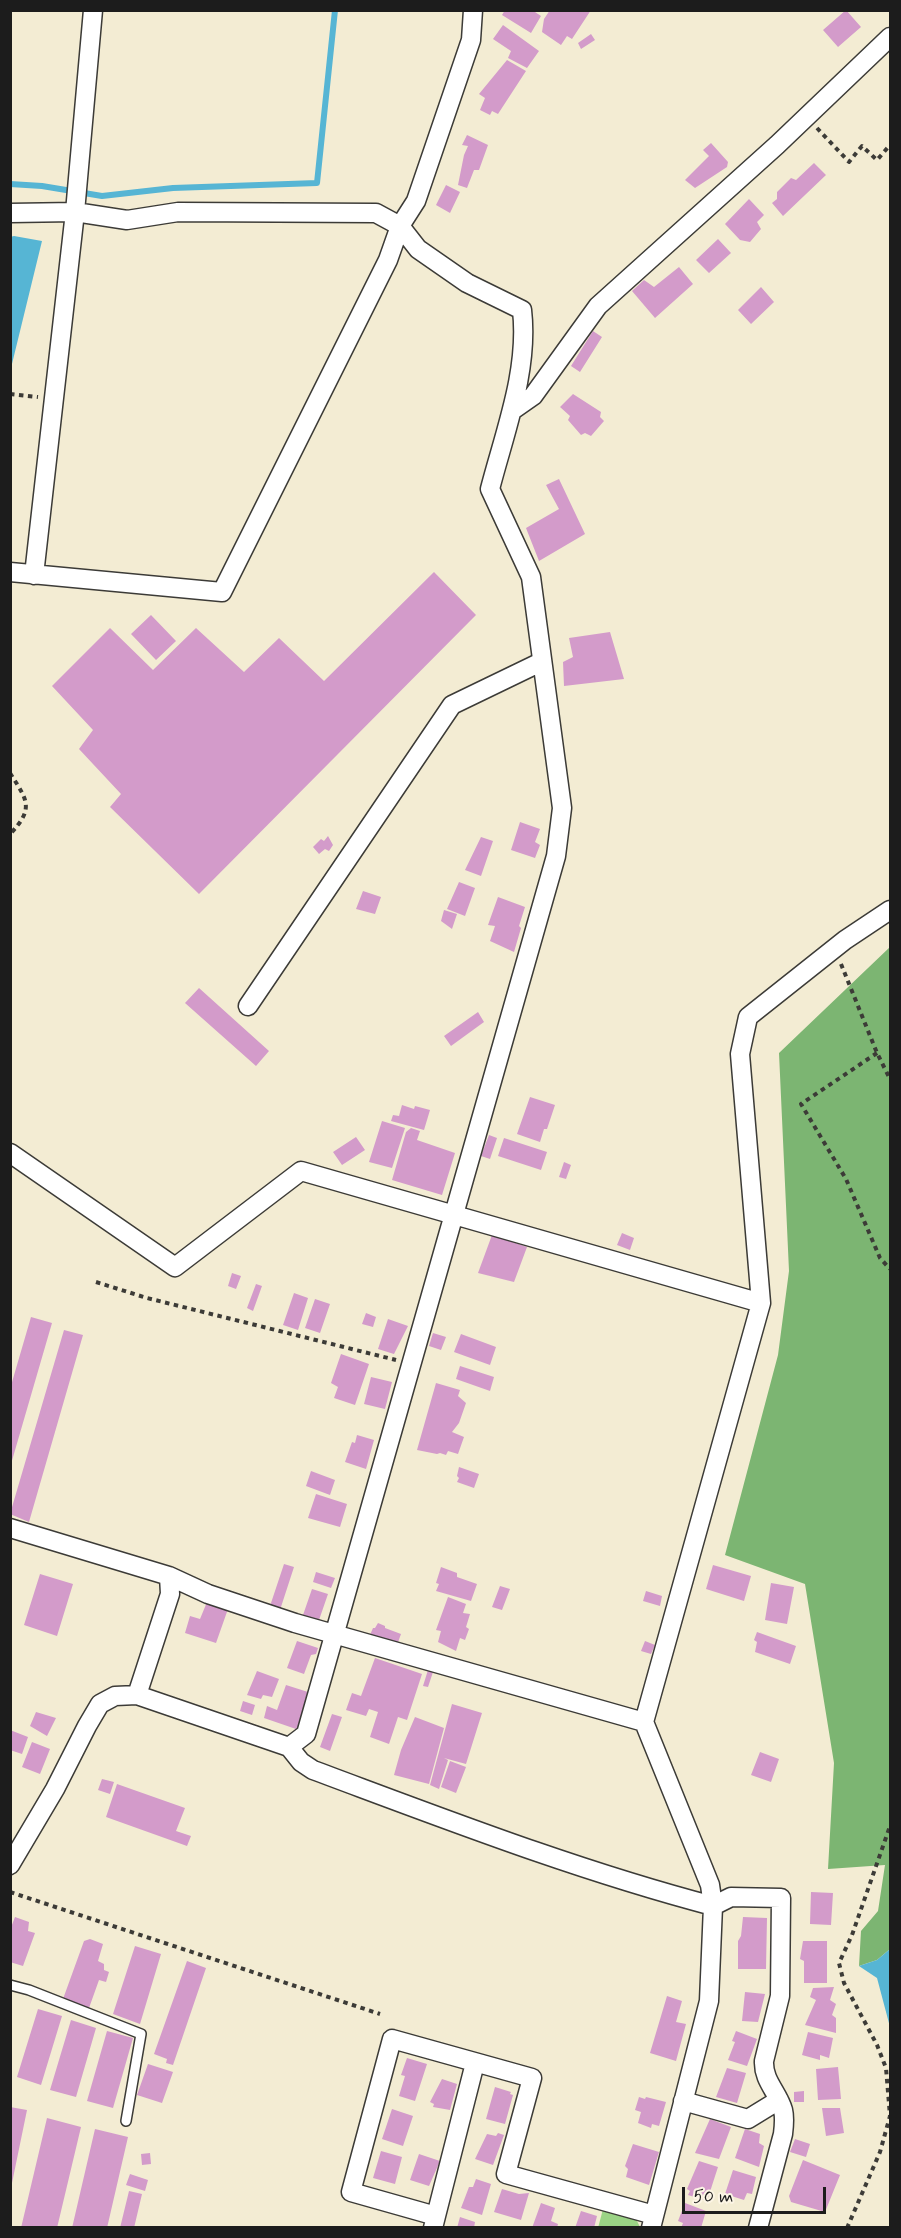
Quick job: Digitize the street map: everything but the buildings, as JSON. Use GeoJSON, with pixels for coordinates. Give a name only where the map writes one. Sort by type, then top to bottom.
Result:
{"type":"FeatureCollection","features":[{"type":"Feature","properties":{"kind":"street"},"geometry":{"type":"LineString","coordinates":[[34,575],[75,212],[93,10]]}},
{"type":"Feature","properties":{"kind":"street"},"geometry":{"type":"LineString","coordinates":[[10,572],[222,592],[388,260],[400,226],[416,201],[471,40],[473,10]]}},
{"type":"Feature","properties":{"kind":"street"},"geometry":{"type":"LineString","coordinates":[[513,410],[533,396],[598,306],[777,145],[891,37]]}},
{"type":"Feature","properties":{"kind":"street"},"geometry":{"type":"LineString","coordinates":[[10,213],[75,212],[127,220],[178,212],[376,213],[400,226],[418,249],[467,283],[522,310],[525,333],[513,410],[490,489],[531,577],[562,808],[556,856],[306,1734],[289,1747]]}},
{"type":"Feature","properties":{"kind":"street"},"geometry":{"type":"LineString","coordinates":[[248,1006],[452,705],[542,662]]}},
{"type":"Feature","properties":{"kind":"street"},"geometry":{"type":"LineString","coordinates":[[475,2063],[435,2222],[351,2192],[392,2039],[532,2078],[506,2174],[652,2221],[709,2001],[713,1906],[710,1885],[644,1722],[761,1303],[740,1054],[748,1017],[845,940],[891,910]]}},
{"type":"Feature","properties":{"kind":"street"},"geometry":{"type":"LineString","coordinates":[[10,1153],[175,1267],[301,1171],[761,1303]]}},
{"type":"Feature","properties":{"kind":"street"},"geometry":{"type":"LineString","coordinates":[[10,1528],[169,1576],[208,1594],[335,1634],[644,1722]]}},
{"type":"Feature","properties":{"kind":"street"},"geometry":{"type":"LineString","coordinates":[[137,1695],[171,1594],[169,1576]]}},
{"type":"Feature","properties":{"kind":"street"},"geometry":{"type":"LineString","coordinates":[[10,1865],[55,1789],[100,1704],[115,1696],[137,1695],[289,1747],[302,1762],[313,1770],[512,1844],[591,1870],[713,1906],[731,1898],[781,1898],[780,1996],[763,2071],[783,2111],[783,2134],[758,2228]]}},
{"type":"Feature","properties":{"kind":"street"},"geometry":{"type":"LineString","coordinates":[[683,2101],[748,2119],[779,2100]]}},
{"type":"Feature","properties":{"kind":"lane"},"geometry":{"type":"LineString","coordinates":[[10,1986],[29,1990],[141,2034],[126,2121]]}},
{"type":"Feature","properties":{"kind":"path"},"geometry":{"type":"LineString","coordinates":[[813,124],[849,162],[862,146],[877,160],[891,145]]}},
{"type":"Feature","properties":{"kind":"path"},"geometry":{"type":"LineString","coordinates":[[10,394],[54,399]]}},
{"type":"Feature","properties":{"kind":"path"},"geometry":{"type":"LineString","coordinates":[[10,773],[26,802],[24,820],[10,834]]}},
{"type":"Feature","properties":{"kind":"path"},"geometry":{"type":"LineString","coordinates":[[845,940],[841,965],[891,1079]]}},
{"type":"Feature","properties":{"kind":"path"},"geometry":{"type":"LineString","coordinates":[[878,1053],[801,1104],[846,1179],[880,1258],[891,1269]]}},
{"type":"Feature","properties":{"kind":"path"},"geometry":{"type":"LineString","coordinates":[[96,1282],[147,1298],[411,1364]]}},
{"type":"Feature","properties":{"kind":"path"},"geometry":{"type":"LineString","coordinates":[[847,2228],[880,2152],[890,2116],[886,2067],[844,1983],[839,1963],[852,1935],[891,1827]]}},
{"type":"Feature","properties":{"kind":"path"},"geometry":{"type":"LineString","coordinates":[[10,1892],[380,2014]]}},
{"type":"Feature","properties":{"kind":"green space"},"geometry":{"type":"Polygon","coordinates":[[[890,947],[890,1949],[877,1960],[859,1966],[861,1931],[878,1911],[885,1865],[828,1869],[834,1763],[805,1584],[725,1555],[778,1355],[789,1271],[779,1053],[890,947]]]}},
{"type":"Feature","properties":{"kind":"green space"},"geometry":{"type":"Polygon","coordinates":[[[603,2209],[636,2219],[640,2227],[598,2228],[603,2209]]]}},
{"type":"Feature","properties":{"kind":"water"},"geometry":{"type":"Polygon","coordinates":[[[10,237],[42,241],[11,368],[10,237]]]}},
{"type":"Feature","properties":{"kind":"water"},"geometry":{"type":"Polygon","coordinates":[[[890,1949],[890,2027],[877,1978],[859,1966],[877,1960],[890,1949]]]}},
{"type":"Feature","properties":{"kind":"waterway"},"geometry":{"type":"LineString","coordinates":[[10,184],[42,186],[102,196],[173,188],[317,183],[335,10]]}}]}
